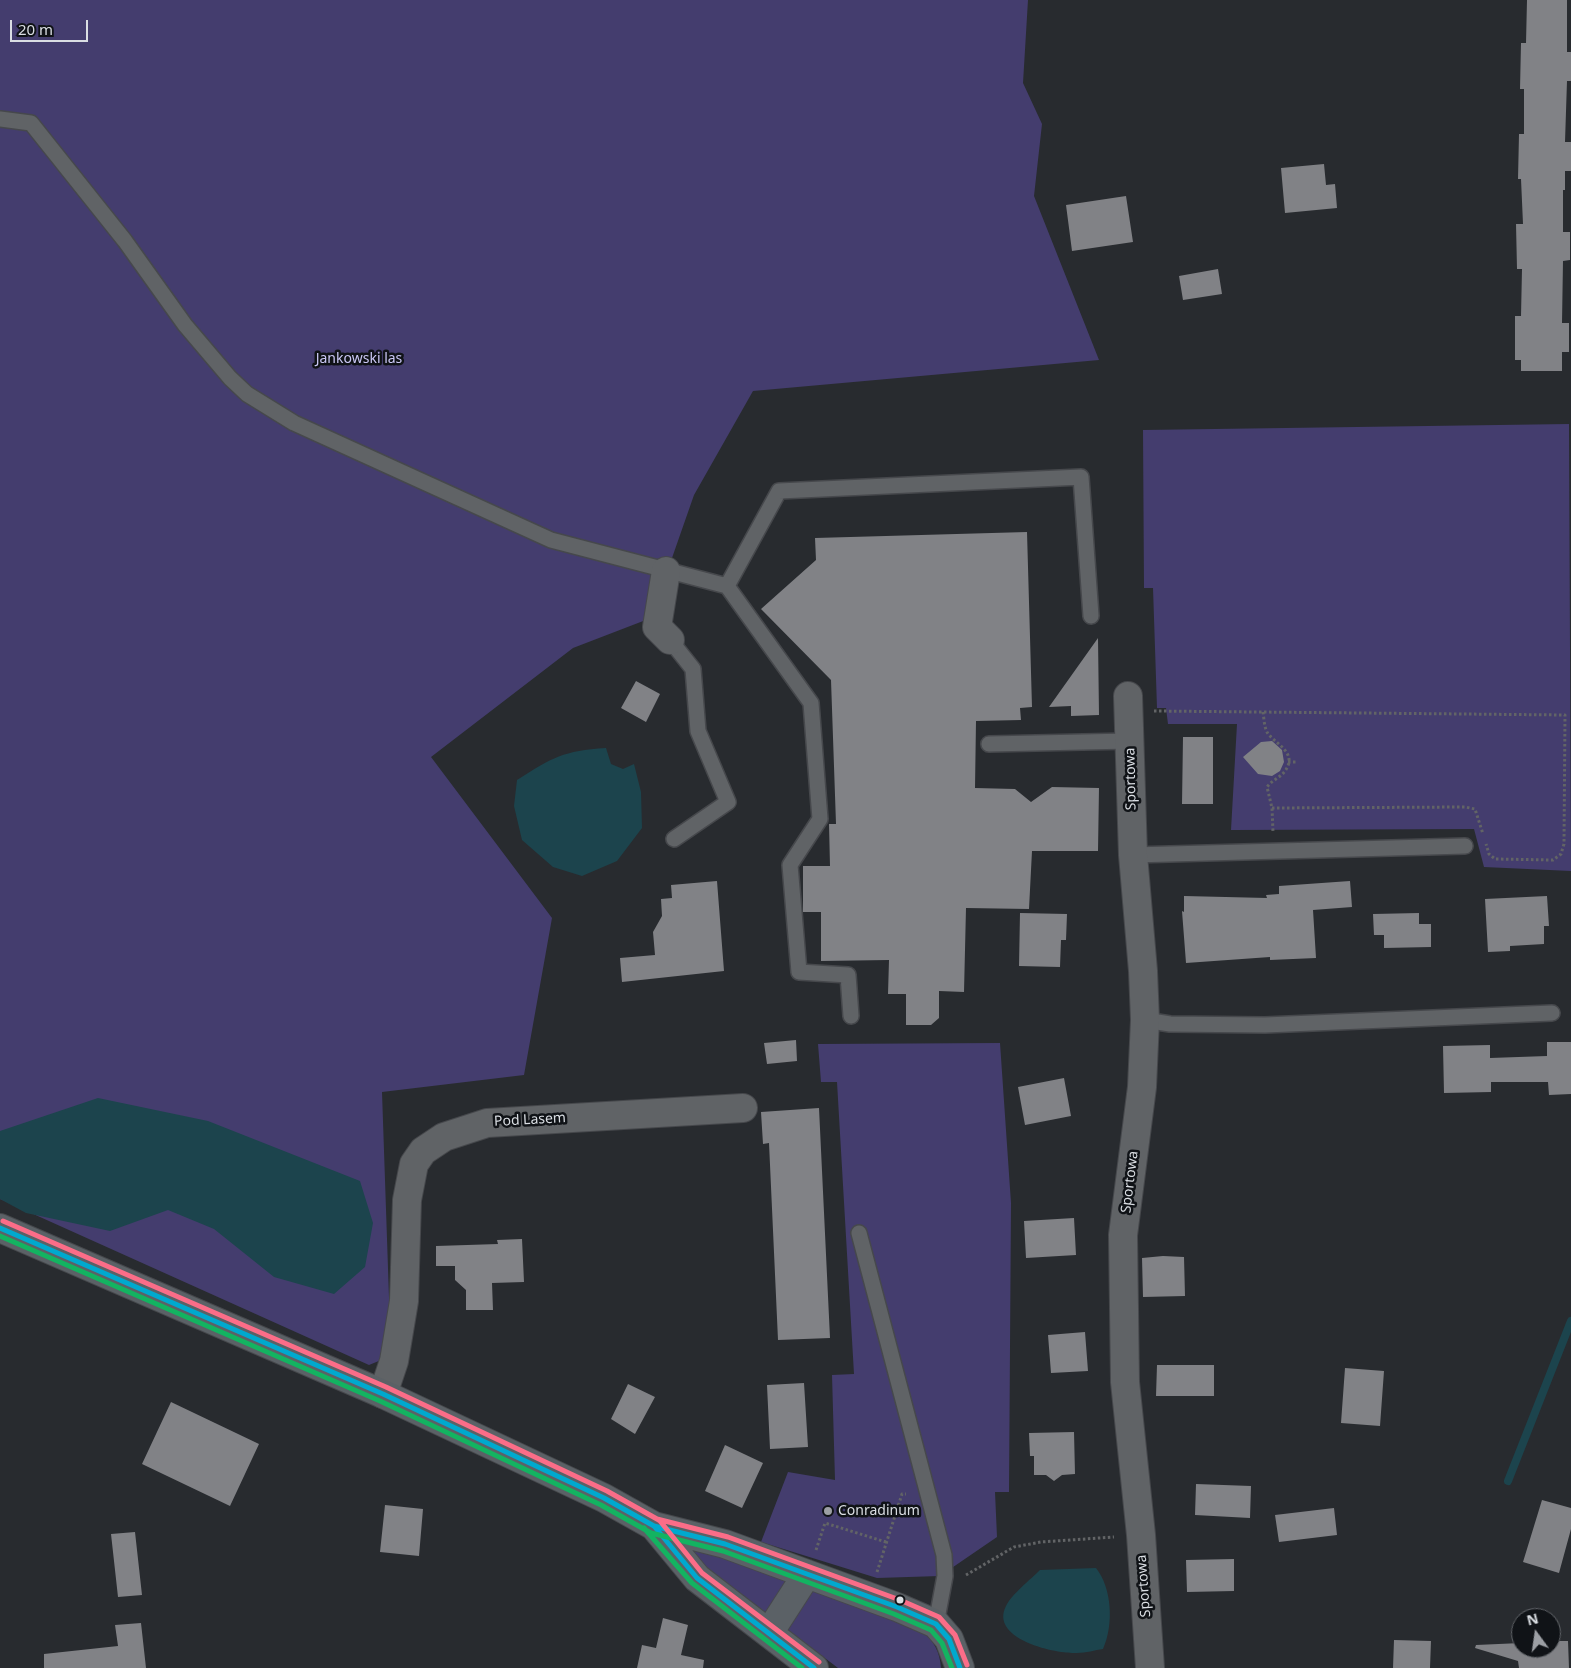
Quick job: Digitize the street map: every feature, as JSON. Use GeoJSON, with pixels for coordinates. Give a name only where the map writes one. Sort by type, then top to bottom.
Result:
{"type":"FeatureCollection","features":[{"type":"Feature","properties":{"kind":"street"},"geometry":{"type":"LineString","coordinates":[[666,571],[657,627],[670,640]]}},
{"type":"Feature","properties":{"kind":"street","name":"Sportowa"},"geometry":{"type":"LineString","coordinates":[[1128,704],[1132,855],[1143,971],[1145,1020],[1142,1087],[1123,1235],[1125,1382],[1140,1535],[1150,1668]]}},
{"type":"Feature","properties":{"kind":"street","name":"Pod Lasem"},"geometry":{"type":"LineString","coordinates":[[382,1394],[394,1361],[404,1301],[407,1200],[414,1164],[423,1151],[444,1137],[487,1123],[743,1108]]}},
{"type":"Feature","properties":{"kind":"street"},"geometry":{"type":"LineString","coordinates":[[0,1228],[382,1394],[604,1498],[654,1526],[811,1564],[936,1624],[949,1639],[960,1668]]}},
{"type":"Feature","properties":{"kind":"street"},"geometry":{"type":"LineString","coordinates":[[654,1526],[697,1578],[814,1668]]}},
{"type":"Feature","properties":{"kind":"street"},"geometry":{"type":"LineString","coordinates":[[769,1633],[811,1564]]}},
{"type":"Feature","properties":{"kind":"lane"},"geometry":{"type":"LineString","coordinates":[[0,119],[31,123],[125,241],[185,325],[230,378],[247,394],[294,423],[550,540],[727,586],[812,703],[820,819],[790,865],[799,972],[848,975],[851,1016]]}},
{"type":"Feature","properties":{"kind":"lane"},"geometry":{"type":"LineString","coordinates":[[727,586],[779,491],[1081,477],[1091,616]]}},
{"type":"Feature","properties":{"kind":"lane"},"geometry":{"type":"LineString","coordinates":[[670,640],[693,670],[698,731],[728,802],[674,839]]}},
{"type":"Feature","properties":{"kind":"lane"},"geometry":{"type":"LineString","coordinates":[[989,744],[1130,741]]}},
{"type":"Feature","properties":{"kind":"lane"},"geometry":{"type":"LineString","coordinates":[[1132,855],[1465,846]]}},
{"type":"Feature","properties":{"kind":"lane"},"geometry":{"type":"LineString","coordinates":[[1145,1020],[1170,1024],[1265,1025],[1552,1013]]}},
{"type":"Feature","properties":{"kind":"lane"},"geometry":{"type":"LineString","coordinates":[[859,1233],[944,1555],[943,1591],[936,1624]]}},
{"type":"Feature","properties":{"kind":"path"},"geometry":{"type":"LineString","coordinates":[[1128,704],[1263,712],[1565,714],[1564,844],[1561,854],[1553,860],[1495,859],[1489,854],[1475,809],[1465,807],[1272,808],[1267,787],[1272,780],[1284,772],[1288,762],[1286,750],[1267,733],[1263,712]]}},
{"type":"Feature","properties":{"kind":"path"},"geometry":{"type":"LineString","coordinates":[[1288,762],[1298,762]]}},
{"type":"Feature","properties":{"kind":"path"},"geometry":{"type":"LineString","coordinates":[[876,1574],[902,1494]]}},
{"type":"Feature","properties":{"kind":"path"},"geometry":{"type":"LineString","coordinates":[[811,1564],[825,1523],[886,1542]]}},
{"type":"Feature","properties":{"kind":"path"},"geometry":{"type":"LineString","coordinates":[[943,1591],[1014,1547],[1041,1542],[1140,1535]]}},
{"type":"Feature","properties":{"kind":"green space","name":"Jankowski las"},"geometry":{"type":"Polygon","coordinates":[[[0,0],[1028,0],[1023,83],[1042,124],[1034,196],[1099,360],[753,391],[694,495],[651,618],[573,648],[431,757],[552,918],[524,1075],[382,1092],[391,1356],[369,1365],[0,1199],[0,0]]]}},
{"type":"Feature","properties":{"kind":"green space"},"geometry":{"type":"Polygon","coordinates":[[[1569,424],[1571,871],[1484,867],[1474,829],[1231,830],[1237,724],[1168,724],[1166,708],[1157,708],[1153,588],[1144,588],[1143,430],[1569,424]]]}},
{"type":"Feature","properties":{"kind":"green space"},"geometry":{"type":"Polygon","coordinates":[[[1000,1043],[1011,1203],[1009,1492],[995,1492],[997,1537],[940,1576],[877,1578],[761,1542],[788,1472],[835,1480],[832,1375],[854,1374],[837,1082],[821,1082],[818,1044],[1000,1043]]]}},
{"type":"Feature","properties":{"kind":"green space"},"geometry":{"type":"Polygon","coordinates":[[[668,1536],[921,1631],[936,1647],[941,1668],[838,1668],[668,1539],[668,1536]]]}},
{"type":"Feature","properties":{"kind":"water"},"geometry":{"type":"Polygon","coordinates":[[[606,748],[611,764],[623,769],[634,764],[641,792],[642,828],[617,861],[582,876],[553,867],[522,840],[514,806],[517,780],[559,756],[579,751],[606,748]]]}},
{"type":"Feature","properties":{"kind":"water"},"geometry":{"type":"Polygon","coordinates":[[[98,1098],[208,1121],[360,1181],[373,1223],[365,1267],[334,1294],[274,1277],[214,1229],[168,1210],[110,1231],[26,1213],[0,1199],[0,1131],[98,1098]]]}},
{"type":"Feature","properties":{"kind":"water"},"geometry":{"type":"Polygon","coordinates":[[[1096,1568],[1105,1586],[1110,1607],[1109,1629],[1103,1649],[1084,1653],[1054,1651],[1015,1636],[1007,1627],[1003,1618],[1006,1606],[1017,1592],[1040,1570],[1096,1568]]]}},
{"type":"Feature","properties":{"kind":"building"},"geometry":{"type":"Polygon","coordinates":[[[1527,0],[1567,0],[1567,52],[1571,52],[1571,81],[1567,81],[1565,142],[1571,142],[1571,171],[1565,171],[1563,232],[1570,232],[1570,260],[1563,261],[1562,323],[1569,323],[1569,352],[1562,352],[1562,371],[1521,371],[1521,360],[1515,360],[1515,316],[1521,316],[1522,269],[1517,269],[1516,224],[1523,224],[1521,179],[1518,179],[1519,134],[1524,134],[1524,89],[1520,89],[1521,43],[1526,43],[1527,0]]]}},
{"type":"Feature","properties":{"kind":"building"},"geometry":{"type":"Polygon","coordinates":[[[1324,164],[1326,185],[1335,184],[1337,208],[1285,213],[1281,168],[1324,164]]]}},
{"type":"Feature","properties":{"kind":"building"},"geometry":{"type":"Polygon","coordinates":[[[1126,196],[1133,242],[1072,251],[1066,205],[1126,196]]]}},
{"type":"Feature","properties":{"kind":"building"},"geometry":{"type":"Polygon","coordinates":[[[1218,269],[1222,294],[1183,300],[1179,276],[1218,269]]]}},
{"type":"Feature","properties":{"kind":"building"},"geometry":{"type":"Polygon","coordinates":[[[1027,532],[1032,707],[1020,708],[1021,720],[976,721],[975,788],[1015,789],[1031,802],[1052,787],[1099,788],[1098,851],[1032,851],[1029,909],[966,908],[964,992],[939,991],[939,1018],[931,1025],[906,1025],[906,994],[888,994],[889,960],[821,961],[821,912],[803,912],[803,866],[830,866],[829,824],[836,824],[831,680],[761,609],[816,560],[815,538],[1027,532]]]}},
{"type":"Feature","properties":{"kind":"building"},"geometry":{"type":"Polygon","coordinates":[[[1098,638],[1099,715],[1071,716],[1071,706],[1049,707],[1098,638]]]}},
{"type":"Feature","properties":{"kind":"building"},"geometry":{"type":"Polygon","coordinates":[[[636,681],[660,694],[646,722],[621,708],[636,681]]]}},
{"type":"Feature","properties":{"kind":"building"},"geometry":{"type":"Polygon","coordinates":[[[1183,737],[1213,737],[1213,804],[1182,804],[1183,737]]]}},
{"type":"Feature","properties":{"kind":"building"},"geometry":{"type":"Polygon","coordinates":[[[1272,741],[1282,750],[1284,762],[1280,771],[1272,776],[1258,774],[1243,757],[1261,742],[1272,741]]]}},
{"type":"Feature","properties":{"kind":"building"},"geometry":{"type":"Polygon","coordinates":[[[717,881],[724,971],[622,982],[620,958],[655,955],[653,932],[662,916],[661,899],[672,898],[671,885],[717,881]]]}},
{"type":"Feature","properties":{"kind":"building"},"geometry":{"type":"Polygon","coordinates":[[[1350,881],[1352,907],[1313,910],[1316,958],[1270,960],[1270,957],[1186,963],[1182,911],[1184,912],[1184,896],[1267,898],[1266,895],[1279,894],[1279,886],[1350,881]]]}},
{"type":"Feature","properties":{"kind":"building"},"geometry":{"type":"Polygon","coordinates":[[[1547,896],[1549,926],[1544,926],[1544,944],[1510,946],[1510,951],[1488,952],[1485,899],[1547,896]]]}},
{"type":"Feature","properties":{"kind":"building"},"geometry":{"type":"Polygon","coordinates":[[[1020,913],[1067,914],[1066,940],[1061,940],[1060,967],[1019,966],[1020,913]]]}},
{"type":"Feature","properties":{"kind":"building"},"geometry":{"type":"Polygon","coordinates":[[[1419,913],[1419,924],[1431,924],[1431,947],[1384,948],[1384,935],[1374,935],[1373,914],[1419,913]]]}},
{"type":"Feature","properties":{"kind":"building"},"geometry":{"type":"Polygon","coordinates":[[[796,1040],[797,1061],[767,1064],[764,1043],[796,1040]]]}},
{"type":"Feature","properties":{"kind":"building"},"geometry":{"type":"Polygon","coordinates":[[[1547,1042],[1571,1042],[1571,1094],[1549,1095],[1548,1082],[1491,1082],[1491,1092],[1444,1093],[1443,1046],[1490,1045],[1490,1058],[1547,1056],[1547,1042]]]}},
{"type":"Feature","properties":{"kind":"building"},"geometry":{"type":"Polygon","coordinates":[[[1064,1078],[1071,1116],[1025,1125],[1018,1087],[1064,1078]]]}},
{"type":"Feature","properties":{"kind":"building"},"geometry":{"type":"Polygon","coordinates":[[[819,1108],[830,1338],[778,1340],[769,1143],[763,1144],[761,1112],[819,1108]]]}},
{"type":"Feature","properties":{"kind":"building"},"geometry":{"type":"Polygon","coordinates":[[[1074,1218],[1076,1255],[1026,1258],[1024,1221],[1074,1218]]]}},
{"type":"Feature","properties":{"kind":"building"},"geometry":{"type":"Polygon","coordinates":[[[522,1239],[524,1282],[492,1283],[493,1310],[466,1310],[466,1290],[455,1280],[455,1266],[436,1266],[436,1246],[498,1244],[497,1240],[522,1239]]]}},
{"type":"Feature","properties":{"kind":"building"},"geometry":{"type":"Polygon","coordinates":[[[1184,1257],[1185,1296],[1143,1297],[1142,1258],[1184,1257]]]}},
{"type":"Feature","properties":{"kind":"building"},"geometry":{"type":"Polygon","coordinates":[[[1085,1332],[1088,1371],[1051,1373],[1048,1335],[1085,1332]]]}},
{"type":"Feature","properties":{"kind":"building"},"geometry":{"type":"Polygon","coordinates":[[[1157,1365],[1214,1365],[1214,1396],[1156,1396],[1157,1365]]]}},
{"type":"Feature","properties":{"kind":"building"},"geometry":{"type":"Polygon","coordinates":[[[1345,1368],[1384,1371],[1380,1426],[1341,1423],[1345,1368]]]}},
{"type":"Feature","properties":{"kind":"building"},"geometry":{"type":"Polygon","coordinates":[[[804,1383],[808,1447],[770,1449],[767,1385],[804,1383]]]}},
{"type":"Feature","properties":{"kind":"building"},"geometry":{"type":"Polygon","coordinates":[[[628,1384],[655,1397],[635,1434],[611,1419],[628,1384]]]}},
{"type":"Feature","properties":{"kind":"building"},"geometry":{"type":"Polygon","coordinates":[[[171,1402],[259,1444],[230,1506],[142,1464],[171,1402]]]}},
{"type":"Feature","properties":{"kind":"building"},"geometry":{"type":"Polygon","coordinates":[[[1074,1432],[1075,1474],[1062,1475],[1054,1481],[1046,1475],[1034,1475],[1034,1456],[1030,1456],[1029,1433],[1074,1432]]]}},
{"type":"Feature","properties":{"kind":"building"},"geometry":{"type":"Polygon","coordinates":[[[725,1445],[763,1463],[742,1508],[705,1491],[725,1445]]]}},
{"type":"Feature","properties":{"kind":"building"},"geometry":{"type":"Polygon","coordinates":[[[1196,1484],[1251,1486],[1250,1518],[1195,1515],[1196,1484]]]}},
{"type":"Feature","properties":{"kind":"building"},"geometry":{"type":"Polygon","coordinates":[[[1542,1500],[1571,1508],[1571,1529],[1559,1573],[1523,1562],[1542,1500]]]}},
{"type":"Feature","properties":{"kind":"building"},"geometry":{"type":"Polygon","coordinates":[[[385,1505],[423,1509],[419,1556],[380,1552],[385,1505]]]}},
{"type":"Feature","properties":{"kind":"building"},"geometry":{"type":"Polygon","coordinates":[[[1334,1508],[1337,1535],[1279,1542],[1275,1515],[1334,1508]]]}},
{"type":"Feature","properties":{"kind":"building"},"geometry":{"type":"Polygon","coordinates":[[[135,1532],[142,1595],[118,1597],[111,1534],[135,1532]]]}},
{"type":"Feature","properties":{"kind":"building"},"geometry":{"type":"Polygon","coordinates":[[[1234,1559],[1234,1591],[1187,1592],[1186,1560],[1234,1559]]]}},
{"type":"Feature","properties":{"kind":"building"},"geometry":{"type":"Polygon","coordinates":[[[663,1618],[688,1625],[681,1655],[704,1660],[703,1668],[637,1668],[642,1645],[656,1648],[663,1618]]]}},
{"type":"Feature","properties":{"kind":"building"},"geometry":{"type":"Polygon","coordinates":[[[141,1623],[146,1668],[44,1668],[44,1654],[118,1646],[115,1625],[141,1623]]]}},
{"type":"Feature","properties":{"kind":"building"},"geometry":{"type":"Polygon","coordinates":[[[1394,1640],[1431,1641],[1430,1668],[1393,1668],[1394,1640]]]}},
{"type":"Feature","properties":{"kind":"building"},"geometry":{"type":"Polygon","coordinates":[[[1561,1641],[1568,1641],[1569,1668],[1519,1668],[1518,1661],[1475,1648],[1476,1645],[1511,1643],[1511,1658],[1561,1658],[1561,1641]]]}},
{"type":"Feature","properties":{"kind":"waterway"},"geometry":{"type":"LineString","coordinates":[[1508,1481],[1571,1321]]}},
{"type":"Feature","properties":{"kind":"transit line"},"geometry":{"type":"LineString","coordinates":[[3,1221],[386,1387],[607,1491],[657,1519],[728,1537],[900,1600],[939,1617],[955,1635],[967,1665]]}},
{"type":"Feature","properties":{"kind":"transit line"},"geometry":{"type":"LineString","coordinates":[[0,1228],[383,1394],[604,1498],[654,1526],[725,1544],[897,1607],[936,1624],[949,1639],[960,1668]]}},
{"type":"Feature","properties":{"kind":"transit line"},"geometry":{"type":"LineString","coordinates":[[0,1236],[380,1401],[601,1505],[651,1533],[723,1551],[894,1614],[931,1630],[942,1643],[952,1668]]}},
{"type":"Feature","properties":{"kind":"transit line"},"geometry":{"type":"LineString","coordinates":[[652,1516],[660,1521],[702,1573],[819,1662]]}},
{"type":"Feature","properties":{"kind":"transit line"},"geometry":{"type":"LineString","coordinates":[[654,1526],[697,1578],[814,1668]]}},
{"type":"Feature","properties":{"kind":"transit line"},"geometry":{"type":"LineString","coordinates":[[644,1528],[692,1583],[802,1668]]}},
{"type":"Feature","properties":{"kind":"place","name":"Conradinum"},"geometry":{"type":"Point","coordinates":[828,1511]}}]}
